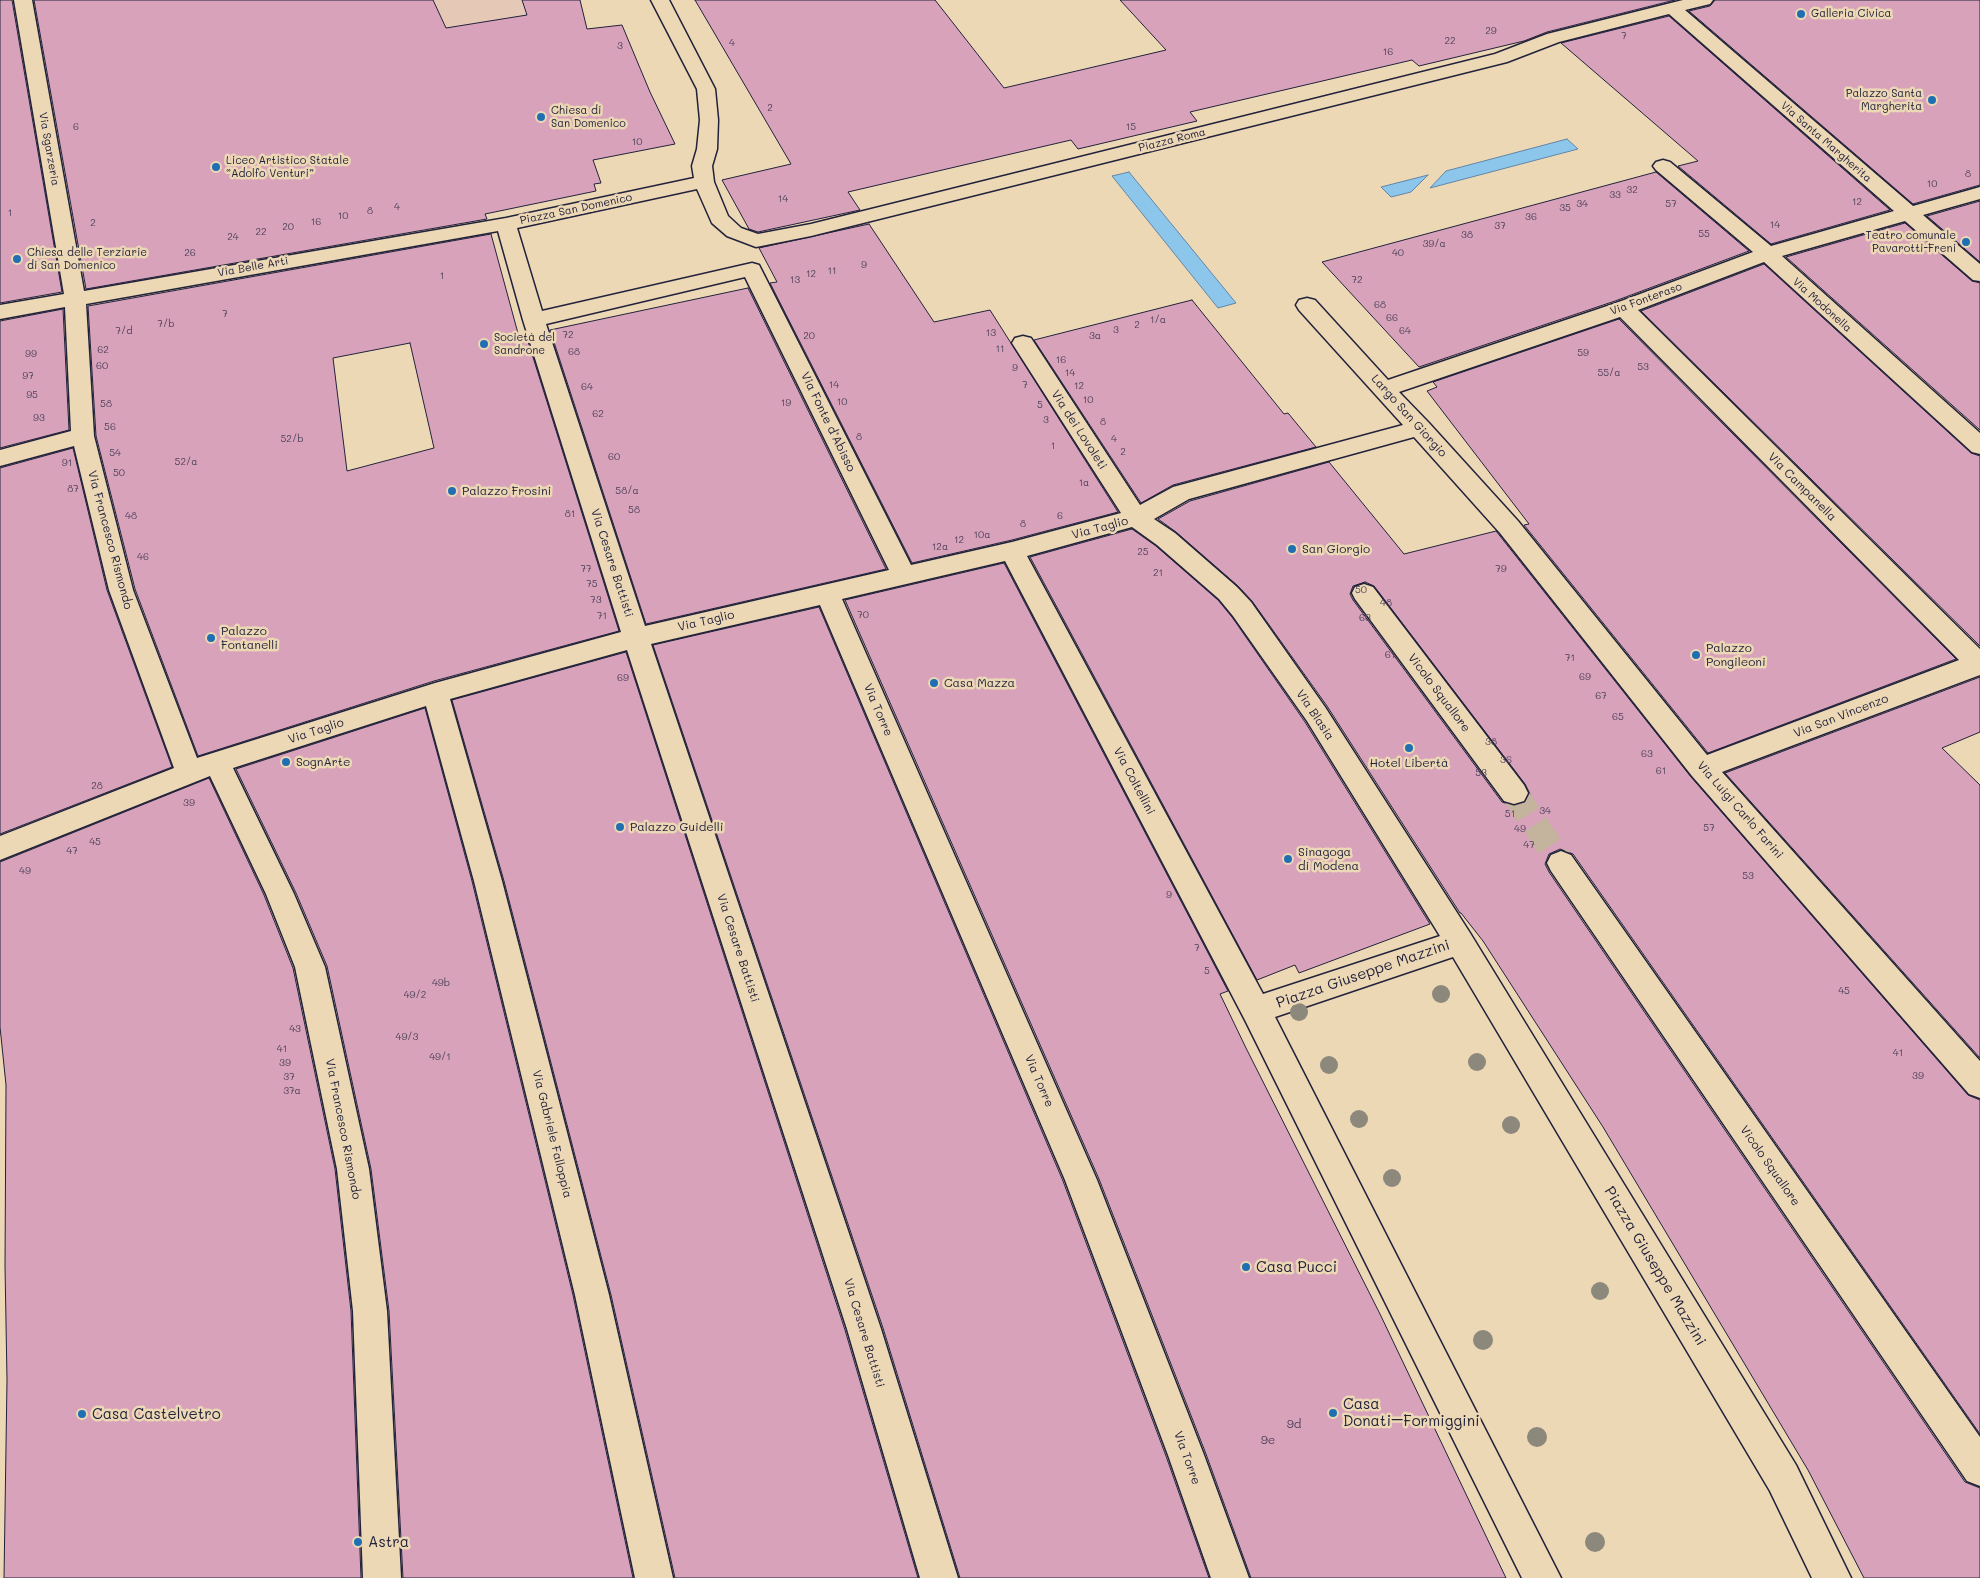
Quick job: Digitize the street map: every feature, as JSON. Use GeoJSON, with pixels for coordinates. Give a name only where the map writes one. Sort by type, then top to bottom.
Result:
{"type":"FeatureCollection","features":[{"type":"Feature","properties":{"kind":"street","name":"Via Sgarzeria"},"geometry":{"type":"LineString","coordinates":[[23,0],[75,299]]}},
{"type":"Feature","properties":{"kind":"street"},"geometry":{"type":"LineString","coordinates":[[660,0],[706,89],[709,120],[702,166],[704,182]]}},
{"type":"Feature","properties":{"kind":"street","name":"Piazza Roma"},"geometry":{"type":"LineString","coordinates":[[704,182],[719,219],[734,232],[756,242],[820,228],[1500,58],[1554,38],[1704,0]]}},
{"type":"Feature","properties":{"kind":"street","name":"Via Santa Margherita"},"geometry":{"type":"LineString","coordinates":[[1672,8],[1980,275]]}},
{"type":"Feature","properties":{"kind":"street","name":"Via Modonella"},"geometry":{"type":"LineString","coordinates":[[1663,166],[1766,254],[1980,446]]}},
{"type":"Feature","properties":{"kind":"street","name":"Piazza San Domenico"},"geometry":{"type":"LineString","coordinates":[[534,320],[506,224],[704,182]]}},
{"type":"Feature","properties":{"kind":"street","name":"Via Fonteraso"},"geometry":{"type":"LineString","coordinates":[[1384,389],[1624,308],[1766,254],[1980,193]]}},
{"type":"Feature","properties":{"kind":"street","name":"Via Belle Arti"},"geometry":{"type":"LineString","coordinates":[[0,312],[506,224]]}},
{"type":"Feature","properties":{"kind":"street","name":"Via Fonte d’Abisso"},"geometry":{"type":"LineString","coordinates":[[534,320],[752,270],[904,575]]}},
{"type":"Feature","properties":{"kind":"street","name":"Via Francesco Rismondo"},"geometry":{"type":"LineString","coordinates":[[75,299],[83,436],[122,590],[203,767],[272,876],[310,967],[353,1169],[370,1311],[382,1578]]}},
{"type":"Feature","properties":{"kind":"street","name":"Largo San Giorgio"},"geometry":{"type":"LineString","coordinates":[[1307,305],[1421,428],[1509,527]]}},
{"type":"Feature","properties":{"kind":"street","name":"Via Campanella"},"geometry":{"type":"LineString","coordinates":[[1624,308],[1980,664]]}},
{"type":"Feature","properties":{"kind":"street","name":"Via Cesare Battisti"},"geometry":{"type":"LineString","coordinates":[[534,320],[636,638],[864,1329],[939,1578]]}},
{"type":"Feature","properties":{"kind":"street","name":"Via dei Lovoleti"},"geometry":{"type":"LineString","coordinates":[[1022,343],[1136,518]]}},
{"type":"Feature","properties":{"kind":"street","name":"Via Taglio"},"geometry":{"type":"LineString","coordinates":[[0,848],[203,767],[435,693],[636,638],[1012,551],[1136,518],[1181,493],[1421,428]]}},
{"type":"Feature","properties":{"kind":"street"},"geometry":{"type":"LineString","coordinates":[[0,458],[83,436]]}},
{"type":"Feature","properties":{"kind":"street","name":"Via Blasia"},"geometry":{"type":"LineString","coordinates":[[1136,518],[1166,539],[1204,571],[1242,609],[1316,714],[1460,942]]}},
{"type":"Feature","properties":{"kind":"street","name":"Via Luigi Carlo Farini"},"geometry":{"type":"LineString","coordinates":[[1509,527],[1702,768],[1980,1084]]}},
{"type":"Feature","properties":{"kind":"street","name":"Via Coltellini"},"geometry":{"type":"LineString","coordinates":[[1012,551],[1256,1010]]}},
{"type":"Feature","properties":{"kind":"street","name":"Via Torre"},"geometry":{"type":"LineString","coordinates":[[827,593],[1081,1180],[1186,1454],[1230,1578]]}},
{"type":"Feature","properties":{"kind":"street","name":"Vicolo Squallore"},"geometry":{"type":"LineString","coordinates":[[1364,593],[1514,794]]}},
{"type":"Feature","properties":{"kind":"street","name":"Via San Vincenzo"},"geometry":{"type":"LineString","coordinates":[[1702,768],[1980,664]]}},
{"type":"Feature","properties":{"kind":"street","name":"Via Gabriele Falloppia"},"geometry":{"type":"LineString","coordinates":[[435,693],[488,881],[592,1295],[654,1578]]}},
{"type":"Feature","properties":{"kind":"street","name":"Vicolo Squallore"},"geometry":{"type":"LineString","coordinates":[[1561,863],[1980,1468]]}},
{"type":"Feature","properties":{"kind":"street","name":"Piazza Giuseppe Mazzini"},"geometry":{"type":"LineString","coordinates":[[1256,1010],[1460,942],[1783,1478],[1832,1578]]}},
{"type":"Feature","properties":{"kind":"street"},"geometry":{"type":"LineString","coordinates":[[1256,1010],[1542,1578]]}},
{"type":"Feature","properties":{"kind":"shaded area"},"geometry":{"type":"Polygon","coordinates":[[[433,0],[580,0],[587,29],[449,34],[433,0]]]}},
{"type":"Feature","properties":{"kind":"water"},"geometry":{"type":"Polygon","coordinates":[[[1567,139],[1578,149],[1430,188],[1446,171],[1567,139]]]}},
{"type":"Feature","properties":{"kind":"water"},"geometry":{"type":"Polygon","coordinates":[[[1129,172],[1236,303],[1218,308],[1112,176],[1129,172]]]}},
{"type":"Feature","properties":{"kind":"water"},"geometry":{"type":"Polygon","coordinates":[[[1428,175],[1411,192],[1391,197],[1381,187],[1428,175]]]}},
{"type":"Feature","properties":{"kind":"building"},"geometry":{"type":"Polygon","coordinates":[[[0,0],[12,0],[62,292],[0,303],[0,0]]]}},
{"type":"Feature","properties":{"kind":"building"},"geometry":{"type":"Polygon","coordinates":[[[34,0],[433,0],[446,28],[527,15],[522,0],[580,0],[587,29],[622,25],[650,92],[675,144],[593,160],[601,183],[594,184],[596,191],[485,214],[487,219],[86,289],[34,0]]]}},
{"type":"Feature","properties":{"kind":"building"},"geometry":{"type":"Polygon","coordinates":[[[695,0],[935,0],[1004,88],[1166,50],[1120,0],[1675,0],[1547,32],[1524,41],[1419,66],[1412,60],[1190,112],[1197,121],[1078,149],[1071,140],[848,192],[860,210],[758,232],[749,229],[722,180],[791,164],[695,0]]]}},
{"type":"Feature","properties":{"kind":"building","name":"Palazzo Santa Margherita"},"geometry":{"type":"Polygon","coordinates":[[[1715,0],[1980,0],[1980,185],[1913,204],[1689,11],[1710,6],[1715,0]]]}},
{"type":"Feature","properties":{"kind":"building"},"geometry":{"type":"Polygon","coordinates":[[[1669,16],[1890,210],[1771,244],[1678,166],[1698,161],[1561,43],[1669,16]]]}},
{"type":"Feature","properties":{"kind":"building"},"geometry":{"type":"Polygon","coordinates":[[[1656,172],[1749,251],[1615,301],[1419,367],[1322,262],[1656,172]]]}},
{"type":"Feature","properties":{"kind":"building","name":"Teatro comunale Pavarotti-Freni"},"geometry":{"type":"Polygon","coordinates":[[[1980,201],[1980,262],[1927,216],[1980,201]]]}},
{"type":"Feature","properties":{"kind":"building"},"geometry":{"type":"Polygon","coordinates":[[[1905,223],[1972,281],[1980,283],[1980,430],[1786,257],[1905,223]]]}},
{"type":"Feature","properties":{"kind":"building"},"geometry":{"type":"Polygon","coordinates":[[[869,224],[934,322],[990,310],[1118,512],[1012,540],[912,563],[770,283],[777,282],[759,248],[869,224]]]}},
{"type":"Feature","properties":{"kind":"building"},"geometry":{"type":"Polygon","coordinates":[[[491,234],[519,337],[526,335],[619,631],[434,681],[198,756],[135,589],[96,436],[88,306],[491,234]],[[410,343],[333,358],[347,471],[434,448],[410,343]]]}},
{"type":"Feature","properties":{"kind":"building"},"geometry":{"type":"Polygon","coordinates":[[[1764,264],[1971,453],[1980,456],[1980,646],[1641,311],[1764,264]]]}},
{"type":"Feature","properties":{"kind":"building"},"geometry":{"type":"Polygon","coordinates":[[[748,288],[886,569],[646,624],[550,330],[748,288]]]}},
{"type":"Feature","properties":{"kind":"building"},"geometry":{"type":"Polygon","coordinates":[[[1192,300],[1284,414],[1288,413],[1316,447],[1173,485],[1141,503],[1034,340],[1192,300]]]}},
{"type":"Feature","properties":{"kind":"building"},"geometry":{"type":"Polygon","coordinates":[[[63,309],[69,430],[0,448],[0,321],[63,309]]]}},
{"type":"Feature","properties":{"kind":"building"},"geometry":{"type":"Polygon","coordinates":[[[1619,319],[1956,659],[1708,753],[1524,525],[1529,524],[1427,391],[1437,387],[1433,382],[1619,319]]]}},
{"type":"Feature","properties":{"kind":"building"},"geometry":{"type":"Polygon","coordinates":[[[73,448],[107,590],[172,767],[0,834],[0,468],[73,448]]]}},
{"type":"Feature","properties":{"kind":"building"},"geometry":{"type":"Polygon","coordinates":[[[1329,462],[1404,554],[1496,531],[1691,777],[1968,1095],[1980,1100],[1980,1434],[1573,854],[1560,849],[1549,854],[1545,864],[1549,872],[1965,1482],[1980,1488],[1980,1578],[1864,1578],[1808,1470],[1603,1127],[1483,941],[1460,913],[1327,706],[1252,601],[1238,586],[1176,532],[1158,519],[1190,501],[1329,462]],[[1365,582],[1353,586],[1350,594],[1502,802],[1513,806],[1525,803],[1530,794],[1525,784],[1374,586],[1365,582]]]}},
{"type":"Feature","properties":{"kind":"building"},"geometry":{"type":"Polygon","coordinates":[[[1132,529],[1156,546],[1218,600],[1232,617],[1305,722],[1430,924],[1299,973],[1295,965],[1257,980],[1030,557],[1132,529]]]}},
{"type":"Feature","properties":{"kind":"building"},"geometry":{"type":"Polygon","coordinates":[[[1004,563],[1228,991],[1220,994],[1380,1314],[1506,1578],[1251,1578],[1206,1454],[1099,1179],[845,600],[1004,563]]]}},
{"type":"Feature","properties":{"kind":"building"},"geometry":{"type":"Polygon","coordinates":[[[819,607],[1063,1181],[1166,1456],[1209,1578],[960,1578],[883,1328],[653,645],[819,607]]]}},
{"type":"Feature","properties":{"kind":"building"},"geometry":{"type":"Polygon","coordinates":[[[626,652],[845,1330],[918,1578],[675,1578],[611,1295],[504,881],[452,700],[626,652]]]}},
{"type":"Feature","properties":{"kind":"building"},"geometry":{"type":"Polygon","coordinates":[[[1980,677],[1980,732],[1942,748],[1980,785],[1980,1058],[1725,773],[1980,677]]]}},
{"type":"Feature","properties":{"kind":"building"},"geometry":{"type":"Polygon","coordinates":[[[425,708],[472,881],[573,1295],[633,1578],[403,1578],[389,1311],[371,1169],[327,966],[296,893],[236,769],[425,708]]]}},
{"type":"Feature","properties":{"kind":"building"},"geometry":{"type":"Polygon","coordinates":[[[209,778],[264,895],[293,968],[335,1169],[351,1311],[361,1578],[4,1578],[7,1380],[5,1266],[6,1085],[0,1027],[0,862],[209,778]]]}},
{"type":"Feature","properties":{"kind":"tunnel"},"geometry":{"type":"LineString","coordinates":[[1514,793],[1561,863]]}},
{"type":"Feature","properties":{"kind":"place","name":"Galleria Civica"},"geometry":{"type":"Point","coordinates":[1801,14]}},
{"type":"Feature","properties":{"kind":"place","name":"Palazzo Santa Margherita"},"geometry":{"type":"Point","coordinates":[1932,100]}},
{"type":"Feature","properties":{"kind":"place","name":"Chiesa di San Domenico"},"geometry":{"type":"Point","coordinates":[541,117]}},
{"type":"Feature","properties":{"kind":"place","name":"Liceo Artistico Statale “Adolfo Venturi”"},"geometry":{"type":"Point","coordinates":[216,167]}},
{"type":"Feature","properties":{"kind":"place","name":"Teatro comunale Pavarotti-Freni"},"geometry":{"type":"Point","coordinates":[1966,242]}},
{"type":"Feature","properties":{"kind":"place","name":"Chiesa delle Terziarie di San Domenico"},"geometry":{"type":"Point","coordinates":[17,259]}},
{"type":"Feature","properties":{"kind":"place","name":"Società del Sandrone"},"geometry":{"type":"Point","coordinates":[484,344]}},
{"type":"Feature","properties":{"kind":"place","name":"Palazzo Frosini"},"geometry":{"type":"Point","coordinates":[452,491]}},
{"type":"Feature","properties":{"kind":"place","name":"San Giorgio"},"geometry":{"type":"Point","coordinates":[1292,549]}},
{"type":"Feature","properties":{"kind":"place","name":"Palazzo Fontanelli"},"geometry":{"type":"Point","coordinates":[211,638]}},
{"type":"Feature","properties":{"kind":"place","name":"Palazzo Pongileoni"},"geometry":{"type":"Point","coordinates":[1696,655]}},
{"type":"Feature","properties":{"kind":"place","name":"Casa Mazza"},"geometry":{"type":"Point","coordinates":[934,683]}},
{"type":"Feature","properties":{"kind":"place","name":"Hotel Libertà"},"geometry":{"type":"Point","coordinates":[1409,748]}},
{"type":"Feature","properties":{"kind":"place","name":"SognArte"},"geometry":{"type":"Point","coordinates":[286,762]}},
{"type":"Feature","properties":{"kind":"place","name":"Palazzo Guidelli"},"geometry":{"type":"Point","coordinates":[620,827]}},
{"type":"Feature","properties":{"kind":"place","name":"Sinagoga di Modena"},"geometry":{"type":"Point","coordinates":[1288,859]}},
{"type":"Feature","properties":{"kind":"place","name":"Casa Pucci"},"geometry":{"type":"Point","coordinates":[1246,1267]}},
{"type":"Feature","properties":{"kind":"place","name":"Casa Donati–Formiggini"},"geometry":{"type":"Point","coordinates":[1333,1413]}},
{"type":"Feature","properties":{"kind":"place","name":"Casa Castelvetro"},"geometry":{"type":"Point","coordinates":[82,1414]}},
{"type":"Feature","properties":{"kind":"place","name":"Astra"},"geometry":{"type":"Point","coordinates":[358,1542]}}]}
